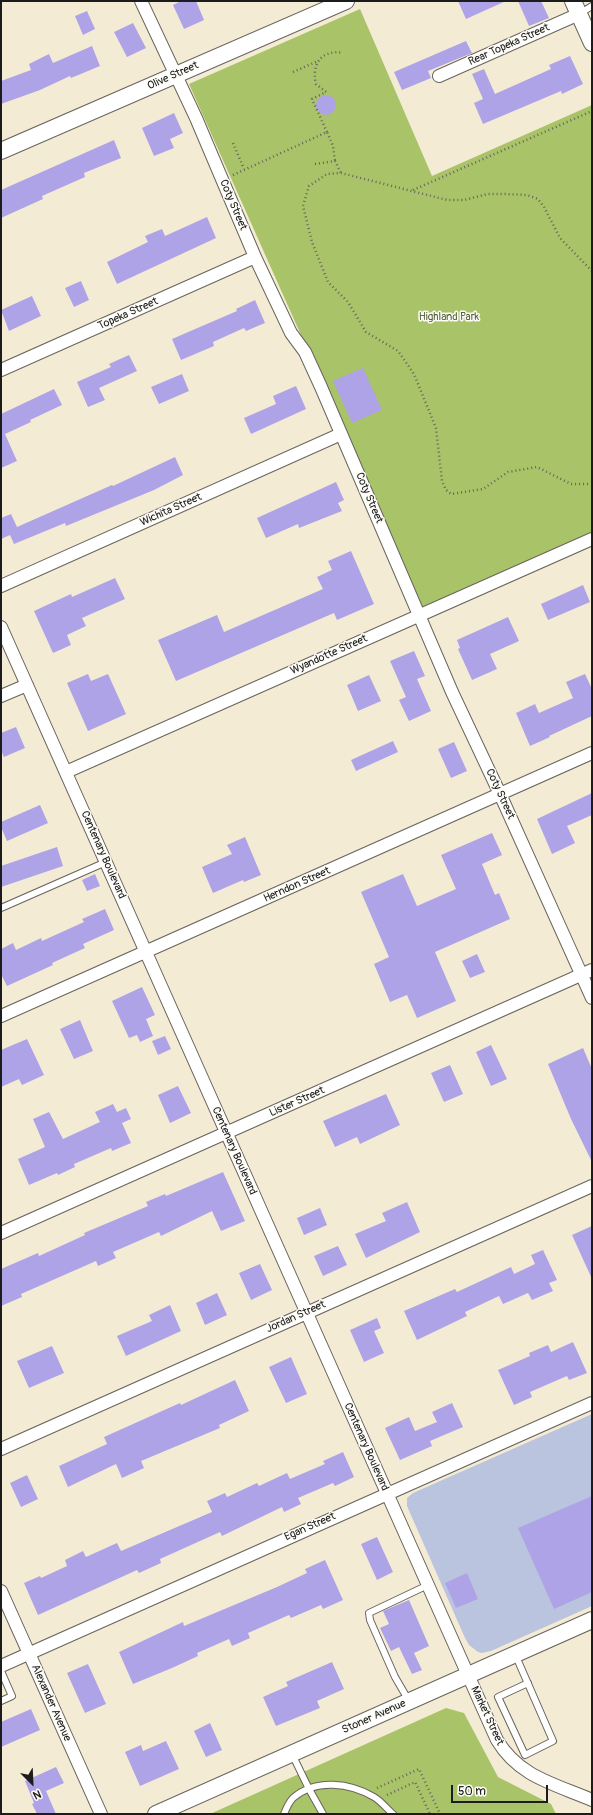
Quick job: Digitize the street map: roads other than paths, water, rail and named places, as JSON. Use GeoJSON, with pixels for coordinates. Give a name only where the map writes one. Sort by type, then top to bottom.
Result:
{"type":"FeatureCollection","features":[{"type":"Feature","properties":{"kind":"street","name":"Coty Street"},"geometry":{"type":"LineString","coordinates":[[141,1],[196,118],[255,257],[291,333],[305,352],[452,692],[587,972],[592,998]]}},
{"type":"Feature","properties":{"kind":"street","name":"Olive Street"},"geometry":{"type":"LineString","coordinates":[[1,151],[346,1]]}},
{"type":"Feature","properties":{"kind":"street"},"geometry":{"type":"LineString","coordinates":[[581,7],[592,43]]}},
{"type":"Feature","properties":{"kind":"street","name":"Rear Topeka Street"},"geometry":{"type":"LineString","coordinates":[[439,76],[581,7]]}},
{"type":"Feature","properties":{"kind":"street","name":"Topeka Street"},"geometry":{"type":"LineString","coordinates":[[1,370],[255,257]]}},
{"type":"Feature","properties":{"kind":"street","name":"Wichita Street"},"geometry":{"type":"LineString","coordinates":[[1,586],[341,434]]}},
{"type":"Feature","properties":{"kind":"street","name":"Wyandotte Street"},"geometry":{"type":"LineString","coordinates":[[66,772],[592,539]]}},
{"type":"Feature","properties":{"kind":"street","name":"Centenary Boulevard"},"geometry":{"type":"LineString","coordinates":[[1,627],[468,1675]]}},
{"type":"Feature","properties":{"kind":"street"},"geometry":{"type":"LineString","coordinates":[[1,696],[27,684]]}},
{"type":"Feature","properties":{"kind":"street","name":"Herndon Street"},"geometry":{"type":"LineString","coordinates":[[1,1016],[592,753]]}},
{"type":"Feature","properties":{"kind":"street","name":"Lister Street"},"geometry":{"type":"LineString","coordinates":[[1,1233],[587,972]]}},
{"type":"Feature","properties":{"kind":"street","name":"Jordan Street"},"geometry":{"type":"LineString","coordinates":[[1,1449],[592,1186]]}},
{"type":"Feature","properties":{"kind":"street","name":"Egan Street"},"geometry":{"type":"LineString","coordinates":[[1,1666],[592,1402]]}},
{"type":"Feature","properties":{"kind":"street","name":"Alexander Avenue"},"geometry":{"type":"LineString","coordinates":[[1,1591],[101,1814]]}},
{"type":"Feature","properties":{"kind":"street","name":"Stoner Avenue"},"geometry":{"type":"LineString","coordinates":[[156,1814],[592,1620]]}},
{"type":"Feature","properties":{"kind":"street","name":"Market Street"},"geometry":{"type":"LineString","coordinates":[[468,1675],[497,1740],[512,1761],[529,1773],[592,1800]]}},
{"type":"Feature","properties":{"kind":"lane"},"geometry":{"type":"LineString","coordinates":[[1,908],[106,862]]}},
{"type":"Feature","properties":{"kind":"lane"},"geometry":{"type":"LineString","coordinates":[[409,1701],[392,1670],[370,1620],[369,1613],[428,1585]]}},
{"type":"Feature","properties":{"kind":"lane"},"geometry":{"type":"LineString","coordinates":[[512,1761],[553,1741],[515,1654]]}},
{"type":"Feature","properties":{"kind":"lane"},"geometry":{"type":"LineString","coordinates":[[1,1671],[12,1696],[1,1701]]}},
{"type":"Feature","properties":{"kind":"lane"},"geometry":{"type":"LineString","coordinates":[[525,1755],[498,1697],[528,1683]]}},
{"type":"Feature","properties":{"kind":"lane"},"geometry":{"type":"LineString","coordinates":[[292,1754],[308,1789],[323,1814]]}},
{"type":"Feature","properties":{"kind":"lane"},"geometry":{"type":"LineString","coordinates":[[284,1814],[292,1798],[308,1789],[325,1784],[353,1787],[378,1800],[393,1814]]}},
{"type":"Feature","properties":{"kind":"park label","name":"Highland Park"},"geometry":{"type":"Point","coordinates":[449,317]}}]}
